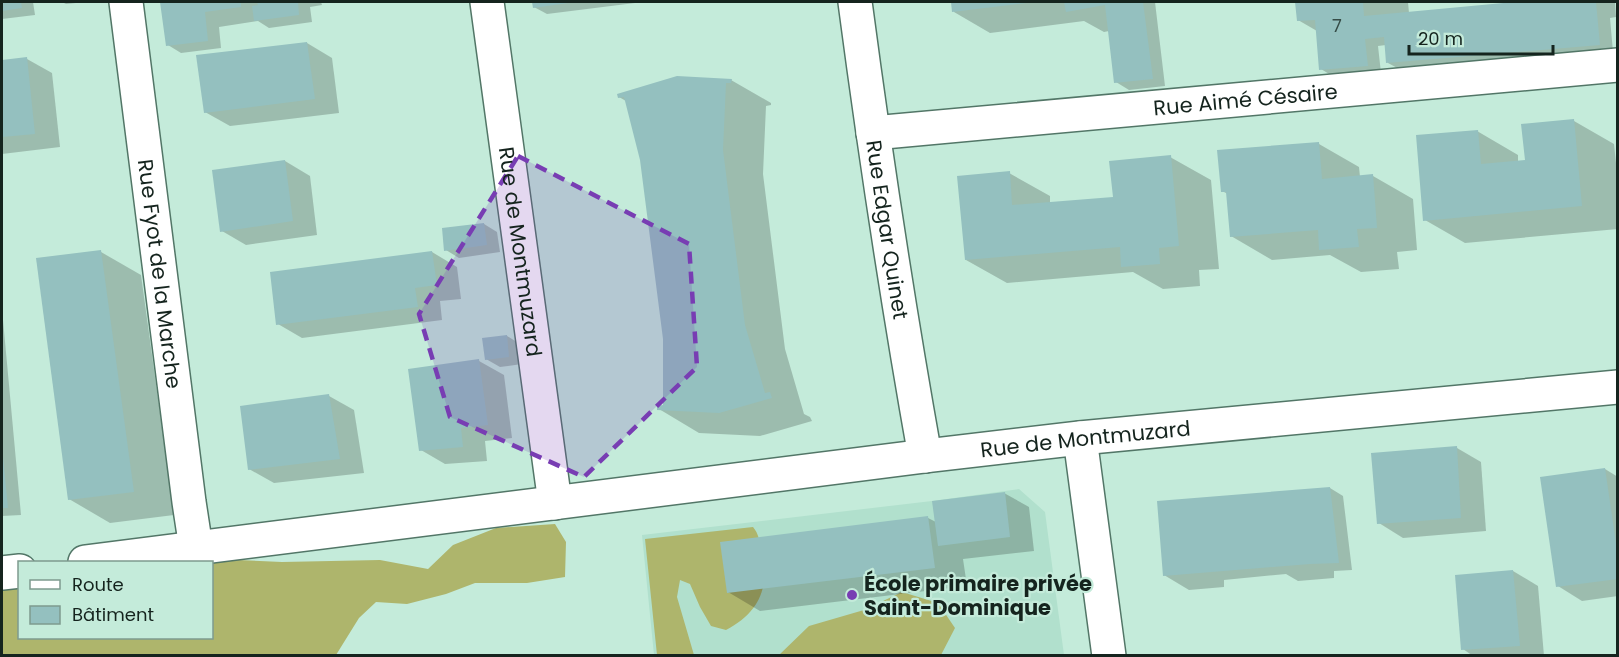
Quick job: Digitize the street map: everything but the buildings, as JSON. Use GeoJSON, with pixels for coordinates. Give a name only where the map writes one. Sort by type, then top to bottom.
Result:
{"type":"FeatureCollection","features":[{"type":"Feature","properties":{"kind":"street","name":"Rue Fyot de la Marche"},"geometry":{"type":"LineString","coordinates":[[126,2],[196,548]]}},
{"type":"Feature","properties":{"kind":"street","name":"Rue de Montmuzard"},"geometry":{"type":"LineString","coordinates":[[487,2],[555,503]]}},
{"type":"Feature","properties":{"kind":"street","name":"Rue Edgar Quinet"},"geometry":{"type":"LineString","coordinates":[[855,2],[903,337],[925,456]]}},
{"type":"Feature","properties":{"kind":"street","name":"Rue Aimé Césaire"},"geometry":{"type":"LineString","coordinates":[[873,133],[1617,65]]}},
{"type":"Feature","properties":{"kind":"street","name":"Rue de Montmuzard"},"geometry":{"type":"LineString","coordinates":[[93,561],[1080,438],[1617,387]]}},
{"type":"Feature","properties":{"kind":"street"},"geometry":{"type":"LineString","coordinates":[[1080,438],[1109,656]]}},
{"type":"Feature","properties":{"kind":"street"},"geometry":{"type":"LineString","coordinates":[[2,573],[18,571]]}},
{"type":"Feature","properties":{"kind":"highlighted area"},"geometry":{"type":"Polygon","coordinates":[[[518,156],[689,244],[697,367],[584,477],[450,417],[419,314],[518,156]]]}},
{"type":"Feature","properties":{"kind":"shaded area","name":"École primaire privée Saint-Dominique"},"geometry":{"type":"Polygon","coordinates":[[[1019,489],[1045,512],[1064,655],[654,655],[642,535],[1019,489]]]}},
{"type":"Feature","properties":{"kind":"green space"},"geometry":{"type":"Polygon","coordinates":[[[555,524],[566,542],[565,577],[527,583],[475,583],[446,594],[407,604],[376,602],[359,618],[336,655],[2,655],[2,584],[18,584],[18,639],[213,639],[214,559],[282,562],[380,560],[428,569],[453,545],[496,528],[555,524]]]}},
{"type":"Feature","properties":{"kind":"green space"},"geometry":{"type":"Polygon","coordinates":[[[753,527],[760,542],[764,566],[763,589],[754,608],[726,630],[711,626],[690,584],[680,580],[677,597],[694,655],[657,655],[645,539],[753,527]]]}},
{"type":"Feature","properties":{"kind":"green space"},"geometry":{"type":"Polygon","coordinates":[[[902,592],[938,603],[955,628],[941,655],[779,655],[809,626],[864,610],[902,592]]]}},
{"type":"Feature","properties":{"kind":"place","name":"École primaire privée Saint-Dominique"},"geometry":{"type":"Point","coordinates":[852,595]}}]}
